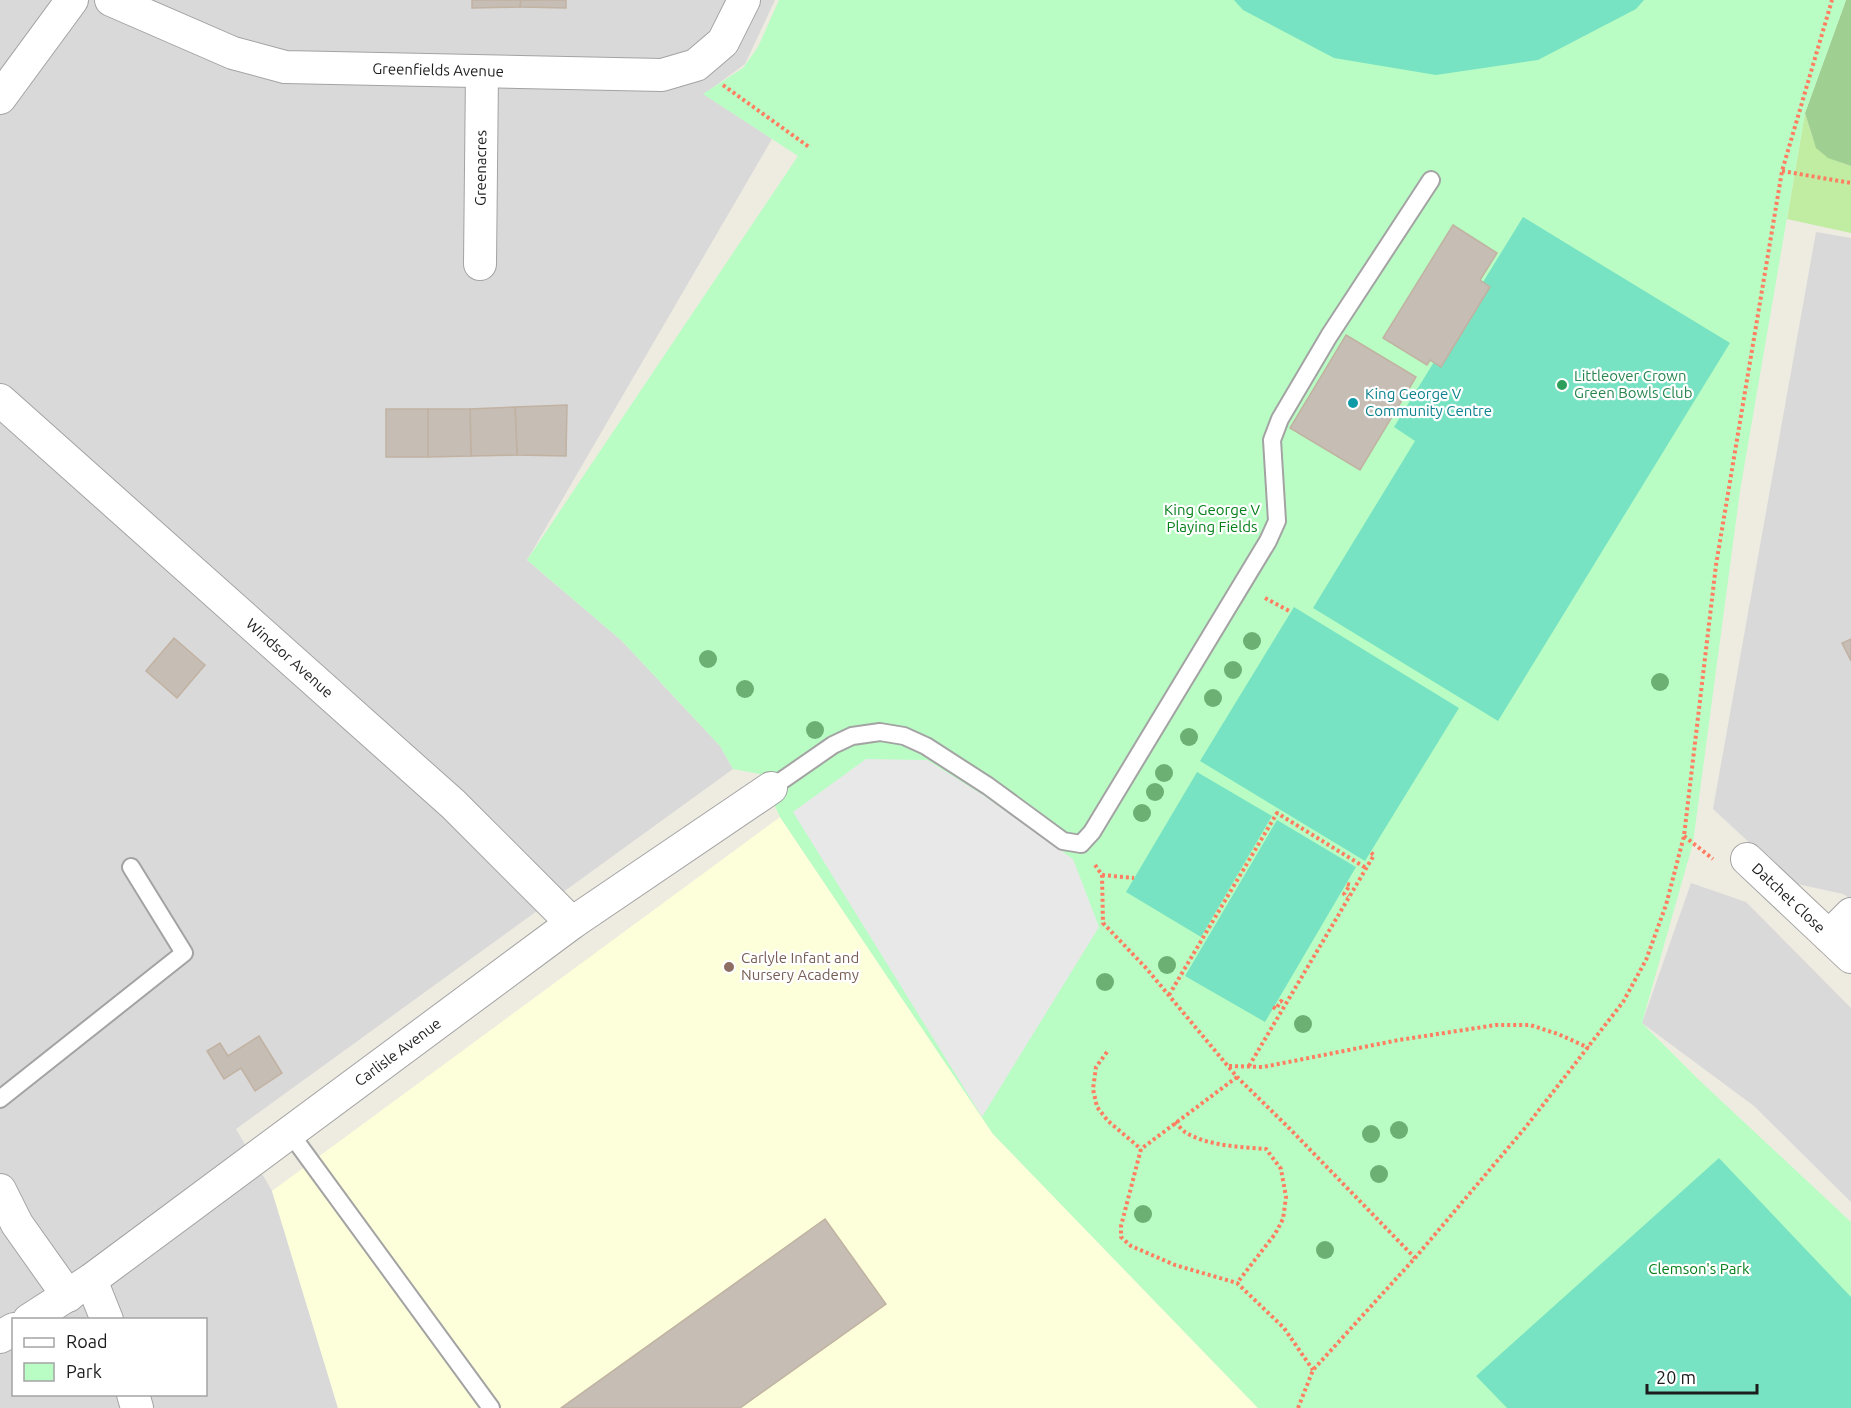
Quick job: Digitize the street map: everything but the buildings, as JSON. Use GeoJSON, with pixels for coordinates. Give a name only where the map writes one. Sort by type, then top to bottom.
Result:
{"type":"FeatureCollection","features":[{"type":"Feature","properties":{"kind":"street"},"geometry":{"type":"LineString","coordinates":[[0,98],[72,0]]}},
{"type":"Feature","properties":{"kind":"street","name":"Greenfields Avenue"},"geometry":{"type":"LineString","coordinates":[[111,0],[233,53],[285,67],[662,75],[696,65],[723,42],[744,0]]}},
{"type":"Feature","properties":{"kind":"street","name":"Greenacres"},"geometry":{"type":"LineString","coordinates":[[480,264],[482,72]]}},
{"type":"Feature","properties":{"kind":"street","name":"Windsor Avenue"},"geometry":{"type":"LineString","coordinates":[[0,400],[453,804],[572,924]]}},
{"type":"Feature","properties":{"kind":"street","name":"Carlisle Avenue"},"geometry":{"type":"LineString","coordinates":[[32,1318],[79,1288],[572,924],[771,788]]}},
{"type":"Feature","properties":{"kind":"street","name":"Datchet Close"},"geometry":{"type":"LineString","coordinates":[[1748,859],[1851,957]]}},
{"type":"Feature","properties":{"kind":"street","name":"Datchet Close"},"geometry":{"type":"LineString","coordinates":[[1829,936],[1851,914]]}},
{"type":"Feature","properties":{"kind":"street"},"geometry":{"type":"LineString","coordinates":[[0,1190],[17,1224],[105,1318]]}},
{"type":"Feature","properties":{"kind":"lane"},"geometry":{"type":"LineString","coordinates":[[771,788],[832,745],[852,736],[880,732],[904,736],[926,746],[988,786],[1063,841],[1081,844],[1092,832],[1268,541],[1277,521],[1272,440],[1280,419],[1329,336],[1431,180]]}},
{"type":"Feature","properties":{"kind":"lane"},"geometry":{"type":"LineString","coordinates":[[0,1099],[184,953],[131,867]]}},
{"type":"Feature","properties":{"kind":"lane"},"geometry":{"type":"LineString","coordinates":[[290,1133],[491,1408]]}},
{"type":"Feature","properties":{"kind":"path"},"geometry":{"type":"LineString","coordinates":[[1298,1408],[1313,1370],[1414,1258],[1525,1128],[1623,1002],[1646,960],[1666,905],[1684,836],[1716,565],[1782,171],[1832,0]]}},
{"type":"Feature","properties":{"kind":"path"},"geometry":{"type":"LineString","coordinates":[[696,65],[808,147]]}},
{"type":"Feature","properties":{"kind":"path"},"geometry":{"type":"LineString","coordinates":[[1782,171],[1851,183]]}},
{"type":"Feature","properties":{"kind":"path"},"geometry":{"type":"LineString","coordinates":[[1169,995],[1277,813],[1366,868]]}},
{"type":"Feature","properties":{"kind":"path"},"geometry":{"type":"LineString","coordinates":[[1081,844],[1102,875],[1103,923],[1169,995],[1237,1077],[1414,1258]]}},
{"type":"Feature","properties":{"kind":"path"},"geometry":{"type":"LineString","coordinates":[[1249,1066],[1374,855],[1370,852]]}},
{"type":"Feature","properties":{"kind":"path"},"geometry":{"type":"LineString","coordinates":[[1102,875],[1134,878]]}},
{"type":"Feature","properties":{"kind":"path"},"geometry":{"type":"LineString","coordinates":[[1347,884],[1350,885],[1344,894],[1348,897]]}},
{"type":"Feature","properties":{"kind":"path"},"geometry":{"type":"LineString","coordinates":[[1274,1007],[1276,1009],[1281,1001],[1285,1004]]}},
{"type":"Feature","properties":{"kind":"path"},"geometry":{"type":"LineString","coordinates":[[1229,1066],[1263,1067],[1399,1040],[1496,1025],[1530,1025],[1589,1048]]}},
{"type":"Feature","properties":{"kind":"path"},"geometry":{"type":"LineString","coordinates":[[1107,1052],[1096,1067],[1093,1089],[1097,1107],[1108,1121],[1141,1149]]}},
{"type":"Feature","properties":{"kind":"path"},"geometry":{"type":"LineString","coordinates":[[1237,1077],[1141,1149],[1120,1226],[1121,1237],[1131,1246],[1175,1265],[1237,1283],[1284,1328],[1313,1370]]}},
{"type":"Feature","properties":{"kind":"path"},"geometry":{"type":"LineString","coordinates":[[1175,1122],[1185,1132],[1198,1138],[1224,1145],[1266,1149],[1281,1169],[1286,1197],[1283,1219],[1275,1234],[1237,1283]]}},
{"type":"Feature","properties":{"kind":"shaded area"},"geometry":{"type":"Polygon","coordinates":[[[0,0],[775,0],[745,64],[704,94],[772,139],[527,560],[622,641],[720,746],[733,769],[236,1129],[272,1191],[338,1408],[0,1408],[0,0]]]}},
{"type":"Feature","properties":{"kind":"shaded area"},"geometry":{"type":"Polygon","coordinates":[[[1816,232],[1851,238],[1851,899],[1843,894],[1793,883],[1713,809],[1816,232]]]}},
{"type":"Feature","properties":{"kind":"shaded area"},"geometry":{"type":"Polygon","coordinates":[[[866,759],[927,760],[983,795],[1073,859],[1099,927],[982,1117],[793,812],[866,759]]]}},
{"type":"Feature","properties":{"kind":"shaded area","name":"Carlyle Infant and Nursery Academy"},"geometry":{"type":"Polygon","coordinates":[[[780,817],[993,1134],[1258,1408],[338,1408],[272,1191],[780,817]]]}},
{"type":"Feature","properties":{"kind":"shaded area"},"geometry":{"type":"Polygon","coordinates":[[[1691,883],[1746,902],[1851,1008],[1851,1202],[1754,1106],[1642,1023],[1691,883]]]}},
{"type":"Feature","properties":{"kind":"green space","name":"King George V Playing Fields"},"geometry":{"type":"Polygon","coordinates":[[[779,0],[1846,0],[1805,113],[1740,491],[1693,843],[1642,1023],[1699,1080],[1851,1222],[1851,1408],[1258,1408],[993,1134],[780,817],[760,774],[733,769],[720,746],[622,641],[527,560],[798,156],[703,94],[743,68],[758,47],[779,0]]]}},
{"type":"Feature","properties":{"kind":"green space"},"geometry":{"type":"Polygon","coordinates":[[[1234,0],[1644,0],[1636,9],[1538,60],[1436,75],[1334,58],[1243,10],[1234,0]]]}},
{"type":"Feature","properties":{"kind":"green space"},"geometry":{"type":"Polygon","coordinates":[[[1846,0],[1851,0],[1851,166],[1828,158],[1816,148],[1805,113],[1846,0]]]}},
{"type":"Feature","properties":{"kind":"green space"},"geometry":{"type":"Polygon","coordinates":[[[1805,113],[1818,148],[1829,157],[1851,166],[1851,233],[1787,219],[1805,113]]]}},
{"type":"Feature","properties":{"kind":"green space"},"geometry":{"type":"Polygon","coordinates":[[[1523,217],[1730,343],[1498,721],[1313,608],[1415,441],[1394,427],[1523,217]]]}},
{"type":"Feature","properties":{"kind":"green space"},"geometry":{"type":"Polygon","coordinates":[[[1294,607],[1459,708],[1365,861],[1200,761],[1294,607]]]}},
{"type":"Feature","properties":{"kind":"green space"},"geometry":{"type":"Polygon","coordinates":[[[1197,772],[1272,816],[1201,937],[1126,892],[1197,772]]]}},
{"type":"Feature","properties":{"kind":"green space"},"geometry":{"type":"Polygon","coordinates":[[[1277,820],[1356,867],[1265,1022],[1185,976],[1277,820]]]}},
{"type":"Feature","properties":{"kind":"green space","name":"Clemson's Park"},"geometry":{"type":"Polygon","coordinates":[[[1719,1158],[1851,1297],[1851,1408],[1507,1408],[1476,1376],[1719,1158]]]}},
{"type":"Feature","properties":{"kind":"place","name":"Littleover Crown Green Bowls Club"},"geometry":{"type":"Point","coordinates":[1562,385]}},
{"type":"Feature","properties":{"kind":"place","name":"King George V Community Centre"},"geometry":{"type":"Point","coordinates":[1353,403]}},
{"type":"Feature","properties":{"kind":"place","name":"Carlyle Infant and Nursery Academy"},"geometry":{"type":"Point","coordinates":[729,967]}}]}
